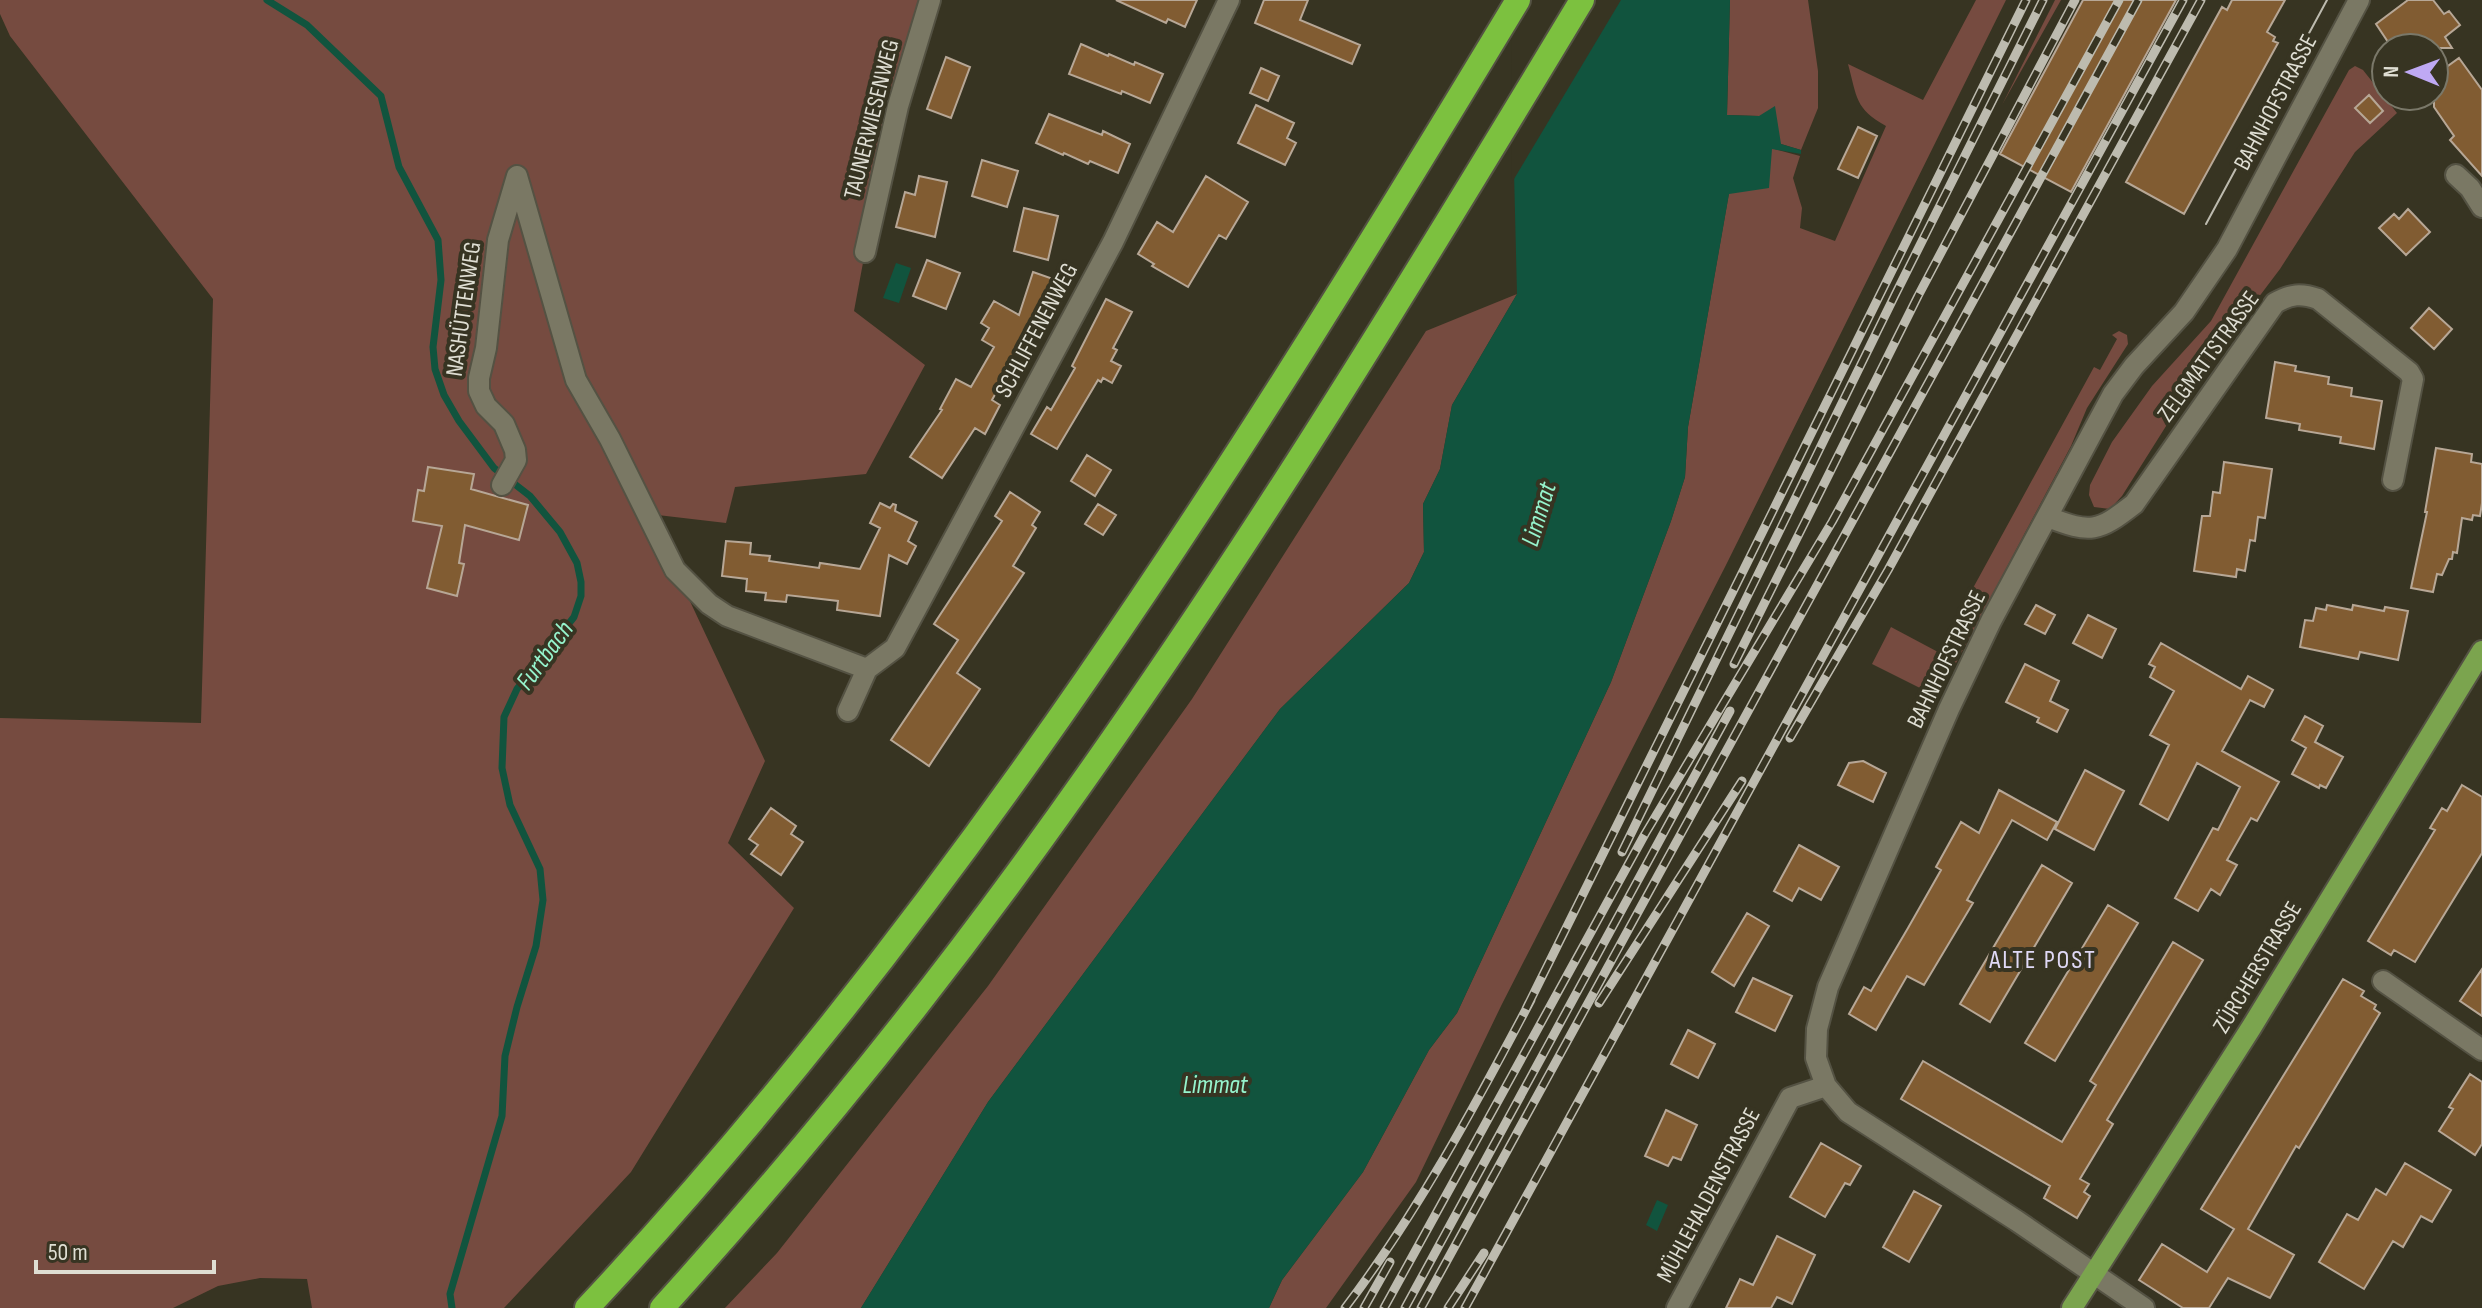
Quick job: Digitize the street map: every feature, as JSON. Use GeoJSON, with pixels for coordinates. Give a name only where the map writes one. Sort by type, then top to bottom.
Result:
{"type":"FeatureCollection","features":[{"type":"Feature","properties":{"kind":"highway"},"geometry":{"type":"LineString","coordinates":[[587,1308],[735,1144],[839,1017],[927,904],[1040,748],[1256,427],[1518,0]]}},
{"type":"Feature","properties":{"kind":"highway"},"geometry":{"type":"LineString","coordinates":[[662,1308],[759,1199],[866,1070],[1047,833],[1231,565],[1363,359],[1582,0]]}},
{"type":"Feature","properties":{"kind":"main road","name":"ZÜRCHERSTRASSE"},"geometry":{"type":"LineString","coordinates":[[2072,1308],[2251,1028],[2482,651]]}},
{"type":"Feature","properties":{"kind":"street","name":"TAUNERWIESENWEG"},"geometry":{"type":"LineString","coordinates":[[865,252],[898,106],[930,0]]}},
{"type":"Feature","properties":{"kind":"street","name":"SCHLIFFENENWEG"},"geometry":{"type":"LineString","coordinates":[[848,711],[867,669],[895,648],[1113,242],[1229,0]]}},
{"type":"Feature","properties":{"kind":"street","name":"BAHNHOFSTRASSE"},"geometry":{"type":"LineString","coordinates":[[2144,1308],[2017,1221],[1848,1112],[1826,1086],[1816,1058],[1817,1029],[1828,987],[1949,709],[1991,621],[2113,394],[2134,366],[2184,312],[2227,249],[2359,0]]}},
{"type":"Feature","properties":{"kind":"street"},"geometry":{"type":"LineString","coordinates":[[2456,175],[2470,188],[2482,207]]}},
{"type":"Feature","properties":{"kind":"street","name":"NASHÜTTENWEG"},"geometry":{"type":"LineString","coordinates":[[507,477],[516,460],[515,450],[504,424],[486,406],[479,391],[479,378],[486,348],[498,240],[517,176],[576,380],[604,426],[675,570],[709,604],[727,616],[867,669]]}},
{"type":"Feature","properties":{"kind":"street","name":"ZELGMATTSTRASSE"},"geometry":{"type":"LineString","coordinates":[[2048,517],[2079,529],[2091,528],[2108,524],[2134,504],[2275,303],[2290,295],[2303,294],[2318,299],[2413,379],[2393,480]]}},
{"type":"Feature","properties":{"kind":"street"},"geometry":{"type":"LineString","coordinates":[[2383,981],[2482,1050]]}},
{"type":"Feature","properties":{"kind":"street","name":"MÜHLEHALDENSTRASSE"},"geometry":{"type":"LineString","coordinates":[[1677,1308],[1790,1098],[1826,1086]]}},
{"type":"Feature","properties":{"kind":"shaded area"},"geometry":{"type":"Polygon","coordinates":[[[0,0],[930,0],[865,252],[854,311],[925,365],[866,474],[735,487],[726,523],[649,514],[765,761],[728,843],[794,908],[631,1172],[504,1308],[312,1308],[307,1279],[260,1278],[218,1286],[173,1308],[0,1308],[0,718],[201,723],[213,299],[10,36],[0,14],[0,0]]]}},
{"type":"Feature","properties":{"kind":"shaded area"},"geometry":{"type":"Polygon","coordinates":[[[1730,0],[1808,0],[1818,71],[1818,108],[1801,150],[1781,144],[1759,116],[1727,115],[1730,0]]]}},
{"type":"Feature","properties":{"kind":"shaded area"},"geometry":{"type":"Polygon","coordinates":[[[1976,0],[2006,0],[1726,565],[1502,1004],[1416,1182],[1326,1308],[1269,1308],[1282,1280],[1363,1172],[1429,1050],[1457,1013],[1611,682],[1685,477],[1688,427],[1729,193],[1771,148],[1800,156],[1793,178],[1802,208],[1800,228],[1835,241],[1886,126],[1863,108],[1848,64],[1923,100],[1976,0]]]}},
{"type":"Feature","properties":{"kind":"shaded area"},"geometry":{"type":"Polygon","coordinates":[[[2055,0],[2061,0],[2002,105],[2055,0]]]}},
{"type":"Feature","properties":{"kind":"shaded area"},"geometry":{"type":"Polygon","coordinates":[[[2355,66],[2370,79],[2370,112],[2397,113],[2355,152],[2280,269],[2190,388],[2122,496],[2110,509],[2094,507],[2089,495],[2090,485],[2112,442],[2152,386],[2211,321],[2349,70],[2355,66]]]}},
{"type":"Feature","properties":{"kind":"shaded area"},"geometry":{"type":"Polygon","coordinates":[[[1517,294],[1452,405],[1440,469],[1423,504],[1424,552],[1409,583],[1280,709],[988,1102],[861,1308],[725,1308],[777,1253],[988,986],[1192,699],[1426,331],[1517,294]]]}},
{"type":"Feature","properties":{"kind":"shaded area"},"geometry":{"type":"Polygon","coordinates":[[[2119,331],[2127,335],[2128,344],[2087,408],[2071,446],[1938,697],[1872,664],[1891,627],[1938,652],[2094,367],[2100,370],[2117,339],[2112,335],[2119,331]]]}},
{"type":"Feature","properties":{"kind":"water","name":"Limmat"},"geometry":{"type":"Polygon","coordinates":[[[1516,0],[1730,0],[1727,115],[1759,116],[1775,106],[1781,144],[1801,150],[1801,154],[1772,149],[1769,188],[1729,194],[1688,427],[1685,477],[1671,521],[1611,682],[1457,1013],[1429,1050],[1363,1172],[1282,1280],[1269,1308],[861,1308],[988,1102],[1280,709],[1409,583],[1424,552],[1423,504],[1440,469],[1452,405],[1517,294],[1514,172],[1516,0]]]}},
{"type":"Feature","properties":{"kind":"water"},"geometry":{"type":"Polygon","coordinates":[[[896,263],[911,268],[899,303],[883,298],[896,263]]]}},
{"type":"Feature","properties":{"kind":"water"},"geometry":{"type":"Polygon","coordinates":[[[1657,1200],[1668,1205],[1657,1231],[1646,1225],[1657,1200]]]}},
{"type":"Feature","properties":{"kind":"pier"},"geometry":{"type":"Polygon","coordinates":[[[1512,0],[1621,0],[1511,184],[1512,0]]]}},
{"type":"Feature","properties":{"kind":"building"},"geometry":{"type":"Polygon","coordinates":[[[1116,0],[1197,0],[1185,27],[1168,19],[1166,23],[1116,0]]]}},
{"type":"Feature","properties":{"kind":"building"},"geometry":{"type":"Polygon","coordinates":[[[1264,0],[1308,0],[1300,20],[1360,45],[1352,64],[1255,23],[1264,0]]]}},
{"type":"Feature","properties":{"kind":"building"},"geometry":{"type":"Polygon","coordinates":[[[2083,0],[2176,0],[2071,192],[2000,154],[2083,0]]]}},
{"type":"Feature","properties":{"kind":"building"},"geometry":{"type":"Polygon","coordinates":[[[2232,0],[2285,0],[2267,32],[2278,43],[2184,214],[2126,182],[2222,7],[2227,10],[2232,0]]]}},
{"type":"Feature","properties":{"kind":"building"},"geometry":{"type":"Polygon","coordinates":[[[2408,0],[2433,0],[2444,14],[2449,11],[2460,25],[2450,33],[2381,32],[2376,24],[2408,0]]]}},
{"type":"Feature","properties":{"kind":"building"},"geometry":{"type":"Polygon","coordinates":[[[1081,44],[1163,74],[1150,103],[1069,74],[1081,44]]]}},
{"type":"Feature","properties":{"kind":"building"},"geometry":{"type":"Polygon","coordinates":[[[946,57],[970,67],[951,118],[927,109],[946,57]]]}},
{"type":"Feature","properties":{"kind":"building"},"geometry":{"type":"Polygon","coordinates":[[[2459,58],[2482,90],[2482,176],[2450,140],[2454,136],[2437,112],[2450,112],[2450,64],[2459,58]]]}},
{"type":"Feature","properties":{"kind":"building"},"geometry":{"type":"Polygon","coordinates":[[[1261,68],[1279,76],[1268,101],[1250,93],[1261,68]]]}},
{"type":"Feature","properties":{"kind":"building"},"geometry":{"type":"Polygon","coordinates":[[[2369,95],[2370,112],[2382,112],[2370,123],[2355,108],[2369,95]]]}},
{"type":"Feature","properties":{"kind":"building"},"geometry":{"type":"Polygon","coordinates":[[[1256,105],[1294,123],[1287,138],[1296,143],[1285,165],[1238,143],[1256,105]]]}},
{"type":"Feature","properties":{"kind":"building"},"geometry":{"type":"Polygon","coordinates":[[[1049,114],[1102,135],[1103,131],[1130,144],[1118,173],[1036,143],[1049,114]]]}},
{"type":"Feature","properties":{"kind":"building"},"geometry":{"type":"Polygon","coordinates":[[[1858,127],[1877,136],[1858,178],[1838,169],[1858,127]]]}},
{"type":"Feature","properties":{"kind":"building"},"geometry":{"type":"Polygon","coordinates":[[[982,160],[1018,171],[1007,207],[972,196],[982,160]]]}},
{"type":"Feature","properties":{"kind":"building"},"geometry":{"type":"Polygon","coordinates":[[[919,176],[947,182],[935,237],[896,227],[905,192],[915,195],[919,176]]]}},
{"type":"Feature","properties":{"kind":"building"},"geometry":{"type":"Polygon","coordinates":[[[1206,176],[1248,202],[1226,239],[1219,235],[1188,287],[1138,254],[1157,222],[1173,232],[1206,176]]]}},
{"type":"Feature","properties":{"kind":"building"},"geometry":{"type":"Polygon","coordinates":[[[1024,208],[1058,216],[1048,260],[1014,251],[1024,208]]]}},
{"type":"Feature","properties":{"kind":"building"},"geometry":{"type":"Polygon","coordinates":[[[2408,209],[2430,232],[2406,255],[2379,228],[2394,214],[2399,219],[2408,209]]]}},
{"type":"Feature","properties":{"kind":"building"},"geometry":{"type":"Polygon","coordinates":[[[927,260],[960,273],[946,309],[913,296],[927,260]]]}},
{"type":"Feature","properties":{"kind":"building"},"geometry":{"type":"Polygon","coordinates":[[[1033,272],[1059,281],[1051,305],[1046,303],[992,400],[1000,405],[985,434],[975,428],[942,478],[910,457],[942,410],[956,379],[971,387],[994,347],[982,340],[989,328],[981,323],[994,301],[1019,315],[1033,272]]]}},
{"type":"Feature","properties":{"kind":"building"},"geometry":{"type":"Polygon","coordinates":[[[1106,299],[1132,312],[1113,348],[1117,350],[1111,361],[1121,366],[1112,383],[1103,378],[1101,382],[1098,380],[1057,449],[1031,434],[1047,407],[1051,410],[1075,368],[1072,366],[1106,299]]]}},
{"type":"Feature","properties":{"kind":"building"},"geometry":{"type":"Polygon","coordinates":[[[2429,308],[2452,329],[2434,349],[2411,328],[2429,308]]]}},
{"type":"Feature","properties":{"kind":"building"},"geometry":{"type":"Polygon","coordinates":[[[2275,362],[2296,366],[2295,371],[2329,377],[2328,384],[2352,388],[2351,396],[2382,401],[2374,449],[2340,443],[2341,437],[2299,430],[2300,424],[2266,418],[2275,362]]]}},
{"type":"Feature","properties":{"kind":"building"},"geometry":{"type":"Polygon","coordinates":[[[2436,448],[2472,454],[2471,462],[2482,464],[2482,503],[2480,516],[2473,515],[2472,520],[2462,518],[2457,553],[2453,552],[2442,575],[2437,574],[2433,592],[2411,588],[2436,448]]]}},
{"type":"Feature","properties":{"kind":"building"},"geometry":{"type":"Polygon","coordinates":[[[1087,455],[1111,470],[1095,496],[1071,481],[1087,455]]]}},
{"type":"Feature","properties":{"kind":"building"},"geometry":{"type":"Polygon","coordinates":[[[2224,462],[2272,469],[2265,518],[2258,517],[2255,541],[2250,540],[2245,571],[2237,569],[2236,577],[2194,571],[2202,516],[2210,516],[2213,492],[2220,493],[2224,462]]]}},
{"type":"Feature","properties":{"kind":"building"},"geometry":{"type":"Polygon","coordinates":[[[428,467],[474,474],[471,489],[528,505],[519,540],[465,525],[459,563],[464,564],[457,596],[427,588],[442,526],[413,521],[418,490],[424,491],[428,467]]]}},
{"type":"Feature","properties":{"kind":"building"},"geometry":{"type":"Polygon","coordinates":[[[1010,492],[1040,512],[1032,525],[1036,528],[1013,566],[1024,573],[957,673],[980,689],[929,766],[891,740],[958,640],[934,624],[1002,521],[995,516],[1010,492]]]}},
{"type":"Feature","properties":{"kind":"building"},"geometry":{"type":"Polygon","coordinates":[[[880,503],[890,508],[896,505],[895,511],[917,522],[908,541],[916,546],[907,564],[889,555],[880,616],[837,610],[838,601],[787,595],[786,602],[765,600],[766,593],[746,591],[747,579],[722,576],[726,541],[751,543],[750,554],[770,556],[769,561],[819,568],[820,563],[860,569],[880,528],[870,523],[880,503]]]}},
{"type":"Feature","properties":{"kind":"building"},"geometry":{"type":"Polygon","coordinates":[[[1098,504],[1116,515],[1103,535],[1085,524],[1098,504]]]}},
{"type":"Feature","properties":{"kind":"building"},"geometry":{"type":"Polygon","coordinates":[[[2036,605],[2055,615],[2045,634],[2025,624],[2036,605]]]}},
{"type":"Feature","properties":{"kind":"building"},"geometry":{"type":"Polygon","coordinates":[[[2327,605],[2352,610],[2353,605],[2384,611],[2385,607],[2408,611],[2398,660],[2360,652],[2358,659],[2300,647],[2305,620],[2313,621],[2316,608],[2326,610],[2327,605]]]}},
{"type":"Feature","properties":{"kind":"building"},"geometry":{"type":"Polygon","coordinates":[[[2088,615],[2116,629],[2102,658],[2073,643],[2088,615]]]}},
{"type":"Feature","properties":{"kind":"building"},"geometry":{"type":"Polygon","coordinates":[[[2161,643],[2241,689],[2248,676],[2273,690],[2264,707],[2250,700],[2222,751],[2279,782],[2257,821],[2251,818],[2227,860],[2237,865],[2220,895],[2211,889],[2198,911],[2175,898],[2213,828],[2218,830],[2240,787],[2197,763],[2168,820],[2140,804],[2169,745],[2150,735],[2174,691],[2150,677],[2155,667],[2149,664],[2161,643]]]}},
{"type":"Feature","properties":{"kind":"building"},"geometry":{"type":"Polygon","coordinates":[[[2025,664],[2059,681],[2050,701],[2068,710],[2057,732],[2037,722],[2039,718],[2006,702],[2025,664]]]}},
{"type":"Feature","properties":{"kind":"building"},"geometry":{"type":"Polygon","coordinates":[[[2305,716],[2323,726],[2315,742],[2343,757],[2326,788],[2320,785],[2319,788],[2292,774],[2306,748],[2292,740],[2305,716]]]}},
{"type":"Feature","properties":{"kind":"building"},"geometry":{"type":"Polygon","coordinates":[[[1863,761],[1886,773],[1873,802],[1838,785],[1849,763],[1863,761]]]}},
{"type":"Feature","properties":{"kind":"building"},"geometry":{"type":"Polygon","coordinates":[[[2085,770],[2124,791],[2094,850],[2055,829],[2085,770]]]}},
{"type":"Feature","properties":{"kind":"building"},"geometry":{"type":"Polygon","coordinates":[[[2462,785],[2482,797],[2482,853],[2415,962],[2394,950],[2391,955],[2368,941],[2435,830],[2430,828],[2442,808],[2447,811],[2462,785]]]}},
{"type":"Feature","properties":{"kind":"building"},"geometry":{"type":"Polygon","coordinates":[[[1999,790],[2057,822],[2047,840],[2012,820],[1967,900],[1973,903],[1924,985],[1907,976],[1876,1030],[1849,1014],[1864,987],[1871,991],[1908,928],[1941,870],[1936,867],[1961,822],[1979,833],[1999,790]]]}},
{"type":"Feature","properties":{"kind":"building"},"geometry":{"type":"Polygon","coordinates":[[[771,808],[796,826],[791,834],[803,842],[781,875],[751,854],[758,845],[749,839],[771,808]]]}},
{"type":"Feature","properties":{"kind":"building"},"geometry":{"type":"Polygon","coordinates":[[[1799,845],[1839,867],[1821,900],[1799,888],[1792,901],[1774,891],[1799,845]]]}},
{"type":"Feature","properties":{"kind":"building"},"geometry":{"type":"Polygon","coordinates":[[[2042,865],[2072,883],[1990,1022],[1960,1004],[2042,865]]]}},
{"type":"Feature","properties":{"kind":"building"},"geometry":{"type":"Polygon","coordinates":[[[2108,905],[2138,923],[2055,1061],[2025,1043],[2108,905]]]}},
{"type":"Feature","properties":{"kind":"building"},"geometry":{"type":"Polygon","coordinates":[[[1747,913],[1769,926],[1734,986],[1712,972],[1747,913]]]}},
{"type":"Feature","properties":{"kind":"building"},"geometry":{"type":"Polygon","coordinates":[[[2173,942],[2203,960],[2107,1120],[2113,1124],[2080,1179],[2089,1184],[2084,1192],[2090,1196],[2077,1218],[2044,1198],[2050,1186],[1901,1099],[1923,1061],[2062,1142],[2096,1085],[2090,1081],[2173,942]]]}},
{"type":"Feature","properties":{"kind":"building"},"geometry":{"type":"Polygon","coordinates":[[[2482,969],[2482,1016],[2460,1001],[2482,969]]]}},
{"type":"Feature","properties":{"kind":"building"},"geometry":{"type":"Polygon","coordinates":[[[1753,978],[1792,996],[1775,1031],[1736,1012],[1753,978]]]}},
{"type":"Feature","properties":{"kind":"building"},"geometry":{"type":"Polygon","coordinates":[[[2343,979],[2364,991],[2361,996],[2376,1005],[2374,1009],[2380,1013],[2248,1229],[2294,1255],[2270,1298],[2228,1278],[2209,1308],[2183,1308],[2139,1280],[2162,1244],[2207,1272],[2234,1229],[2201,1209],[2343,979]]]}},
{"type":"Feature","properties":{"kind":"building"},"geometry":{"type":"Polygon","coordinates":[[[1688,1030],[1715,1044],[1698,1078],[1671,1064],[1688,1030]]]}},
{"type":"Feature","properties":{"kind":"building"},"geometry":{"type":"Polygon","coordinates":[[[2470,1074],[2482,1082],[2482,1144],[2475,1155],[2439,1131],[2453,1109],[2449,1107],[2470,1074]]]}},
{"type":"Feature","properties":{"kind":"building"},"geometry":{"type":"Polygon","coordinates":[[[1666,1110],[1697,1125],[1681,1160],[1673,1157],[1668,1166],[1645,1156],[1666,1110]]]}},
{"type":"Feature","properties":{"kind":"building"},"geometry":{"type":"Polygon","coordinates":[[[1821,1143],[1861,1166],[1850,1185],[1845,1183],[1825,1217],[1790,1197],[1821,1143]]]}},
{"type":"Feature","properties":{"kind":"building"},"geometry":{"type":"Polygon","coordinates":[[[2405,1163],[2451,1190],[2432,1222],[2421,1216],[2403,1247],[2393,1241],[2364,1289],[2319,1262],[2347,1214],[2358,1220],[2376,1189],[2386,1195],[2405,1163]]]}},
{"type":"Feature","properties":{"kind":"building"},"geometry":{"type":"Polygon","coordinates":[[[1914,1191],[1941,1206],[1909,1262],[1883,1247],[1914,1191]]]}},
{"type":"Feature","properties":{"kind":"building"},"geometry":{"type":"Polygon","coordinates":[[[1777,1236],[1815,1255],[1792,1304],[1777,1297],[1771,1308],[1726,1308],[1740,1279],[1753,1285],[1777,1236]]]}},
{"type":"Feature","properties":{"kind":"waterway","name":"Furtbach"},"geometry":{"type":"LineString","coordinates":[[267,0],[307,25],[381,96],[399,167],[438,240],[441,280],[433,347],[435,369],[444,395],[494,468],[530,496],[560,532],[577,563],[581,582],[581,596],[574,617],[517,689],[504,717],[502,768],[510,805],[540,869],[543,900],[536,946],[505,1056],[502,1116],[450,1294],[452,1308]]}},
{"type":"Feature","properties":{"kind":"tram line"},"geometry":{"type":"LineString","coordinates":[[2206,224],[2327,0]]}},
{"type":"Feature","properties":{"kind":"railway"},"geometry":{"type":"LineString","coordinates":[[1526,1009],[2026,0]]}},
{"type":"Feature","properties":{"kind":"railway"},"geometry":{"type":"LineString","coordinates":[[1622,852],[2043,0]]}},
{"type":"Feature","properties":{"kind":"railway"},"geometry":{"type":"LineString","coordinates":[[1734,664],[1918,296],[2075,0]]}},
{"type":"Feature","properties":{"kind":"railway"},"geometry":{"type":"LineString","coordinates":[[1384,1308],[1645,834],[1832,522],[2119,0]]}},
{"type":"Feature","properties":{"kind":"railway"},"geometry":{"type":"LineString","coordinates":[[1421,1308],[2138,0]]}},
{"type":"Feature","properties":{"kind":"railway"},"geometry":{"type":"LineString","coordinates":[[1465,1308],[2183,0]]}},
{"type":"Feature","properties":{"kind":"railway"},"geometry":{"type":"LineString","coordinates":[[1790,738],[1888,570],[2201,0]]}},
{"type":"Feature","properties":{"kind":"railway"},"geometry":{"type":"LineString","coordinates":[[1405,1308],[1730,711]]}},
{"type":"Feature","properties":{"kind":"railway"},"geometry":{"type":"LineString","coordinates":[[1599,1003],[1742,781]]}},
{"type":"Feature","properties":{"kind":"railway"},"geometry":{"type":"LineString","coordinates":[[1345,1308],[1421,1196],[1467,1119],[1531,1000]]}},
{"type":"Feature","properties":{"kind":"railway"},"geometry":{"type":"LineString","coordinates":[[1448,1308],[1484,1253]]}},
{"type":"Feature","properties":{"kind":"railway"},"geometry":{"type":"LineString","coordinates":[[1364,1308],[1390,1262]]}},
{"type":"Feature","properties":{"kind":"district","name":"ALTE POST"},"geometry":{"type":"Point","coordinates":[2043,959]}}]}
